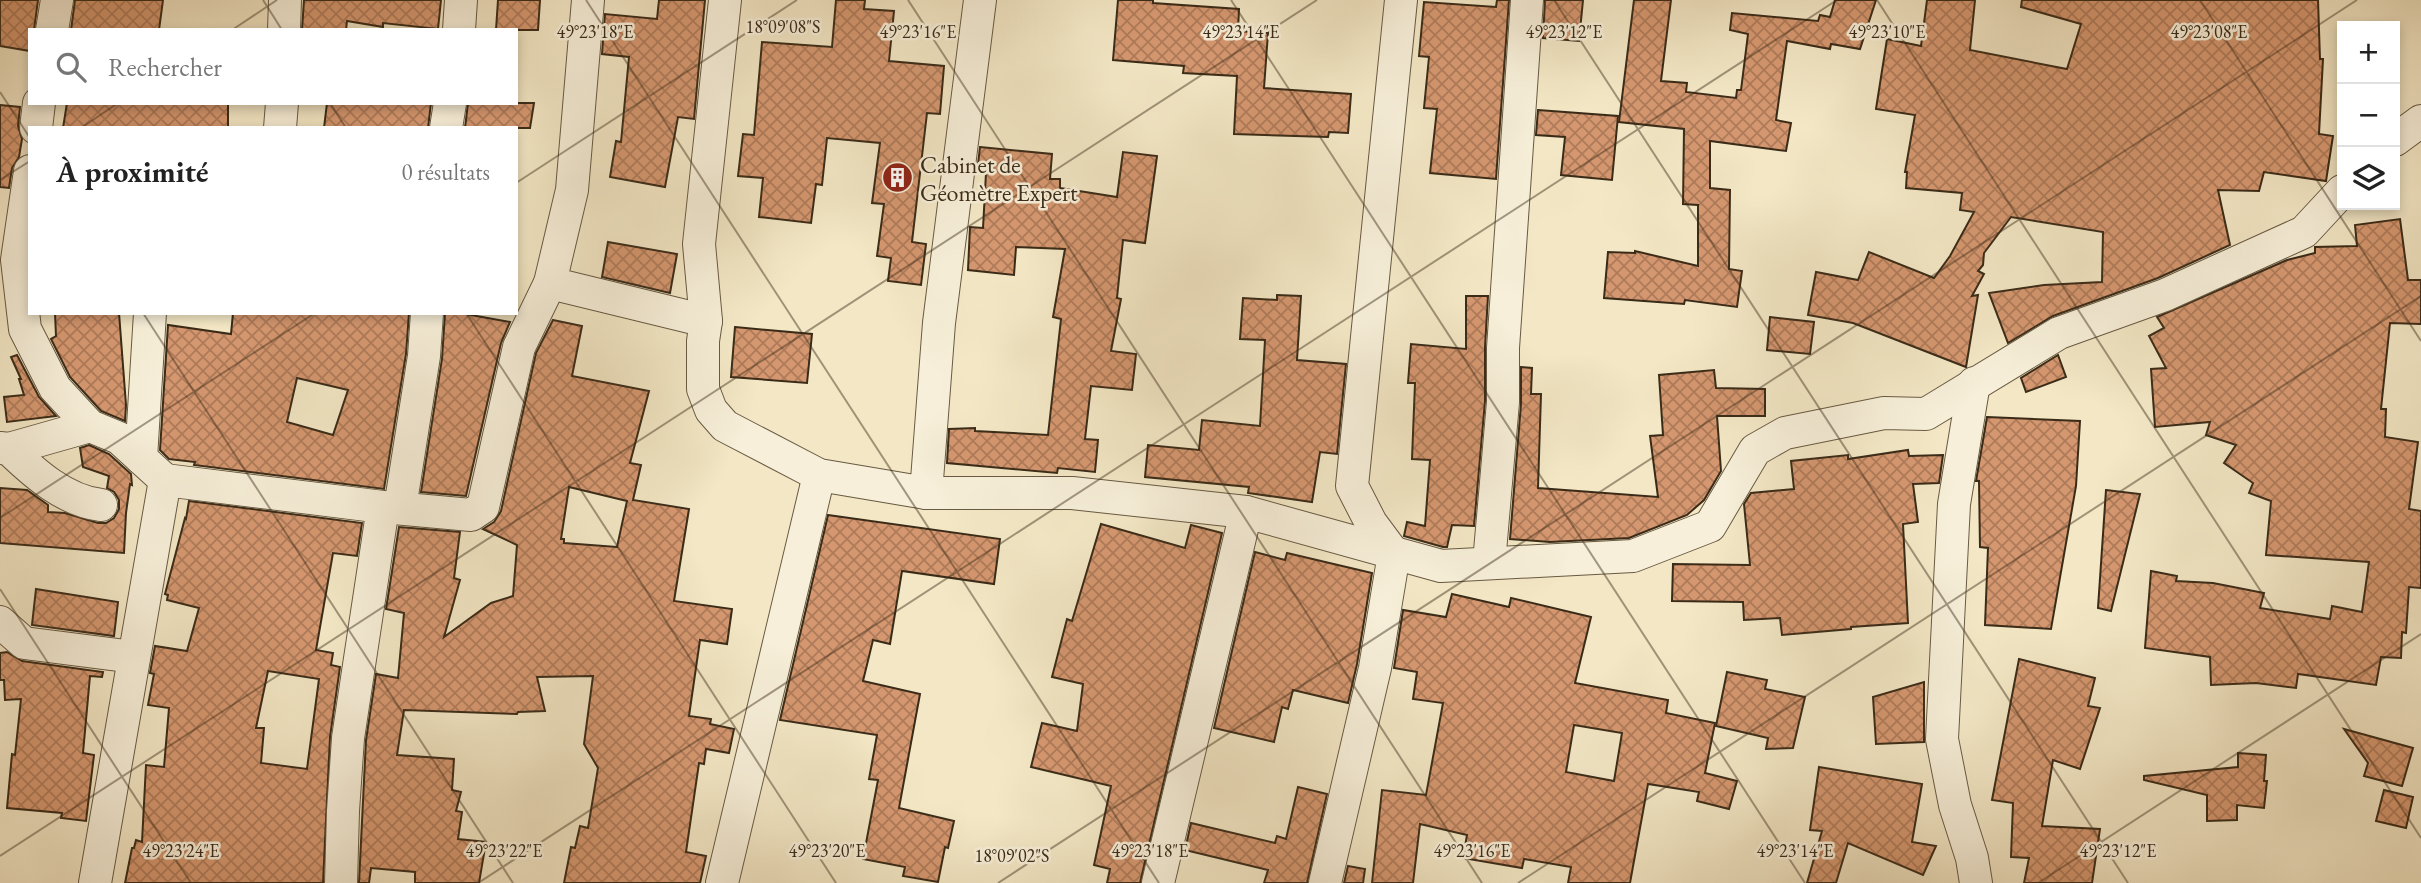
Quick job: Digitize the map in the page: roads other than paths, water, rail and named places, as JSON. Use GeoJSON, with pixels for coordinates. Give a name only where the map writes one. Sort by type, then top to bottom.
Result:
{"type":"FeatureCollection","features":[{"type":"Feature","properties":{"kind":"street"},"geometry":{"type":"LineString","coordinates":[[52,28],[57,0]]}},
{"type":"Feature","properties":{"kind":"street"},"geometry":{"type":"LineString","coordinates":[[284,28],[285,0]]}},
{"type":"Feature","properties":{"kind":"street"},"geometry":{"type":"LineString","coordinates":[[458,28],[461,0]]}},
{"type":"Feature","properties":{"kind":"street"},"geometry":{"type":"LineString","coordinates":[[28,185],[17,260],[24,329],[55,388],[90,426],[119,438],[165,480],[471,514],[483,507],[519,347],[550,283],[572,190],[588,0]]}},
{"type":"Feature","properties":{"kind":"street"},"geometry":{"type":"LineString","coordinates":[[725,0],[699,244],[706,321],[703,341],[703,389],[710,410],[725,426],[820,475],[926,493],[1072,493],[1245,512],[1441,566],[1633,556],[1710,526],[1755,450],[1785,433],[1884,413],[1926,414],[2059,333],[2165,295],[2304,232],[2337,196]]}},
{"type":"Feature","properties":{"kind":"street"},"geometry":{"type":"LineString","coordinates":[[926,493],[939,323],[980,0]]}},
{"type":"Feature","properties":{"kind":"street"},"geometry":{"type":"LineString","coordinates":[[1325,883],[1375,668],[1394,554],[1371,523],[1352,486],[1401,0]]}},
{"type":"Feature","properties":{"kind":"street"},"geometry":{"type":"LineString","coordinates":[[1489,564],[1503,402],[1503,348],[1527,0]]}},
{"type":"Feature","properties":{"kind":"street"},"geometry":{"type":"LineString","coordinates":[[36,126],[39,105]]}},
{"type":"Feature","properties":{"kind":"street"},"geometry":{"type":"LineString","coordinates":[[280,126],[282,105]]}},
{"type":"Feature","properties":{"kind":"street"},"geometry":{"type":"LineString","coordinates":[[446,126],[450,105]]}},
{"type":"Feature","properties":{"kind":"street"},"geometry":{"type":"LineString","coordinates":[[2400,136],[2421,121]]}},
{"type":"Feature","properties":{"kind":"street"},"geometry":{"type":"LineString","coordinates":[[550,283],[706,321]]}},
{"type":"Feature","properties":{"kind":"street"},"geometry":{"type":"LineString","coordinates":[[141,458],[150,315]]}},
{"type":"Feature","properties":{"kind":"street"},"geometry":{"type":"LineString","coordinates":[[341,883],[342,811],[348,738],[391,507],[424,356],[427,315]]}},
{"type":"Feature","properties":{"kind":"street"},"geometry":{"type":"LineString","coordinates":[[1974,383],[1954,504],[1942,739],[1955,805],[1972,858],[1976,883]]}},
{"type":"Feature","properties":{"kind":"street"},"geometry":{"type":"LineString","coordinates":[[5,449],[90,426]]}},
{"type":"Feature","properties":{"kind":"street"},"geometry":{"type":"LineString","coordinates":[[5,449],[38,477],[87,503],[102,505]]}},
{"type":"Feature","properties":{"kind":"street"},"geometry":{"type":"LineString","coordinates":[[722,883],[820,475]]}},
{"type":"Feature","properties":{"kind":"street"},"geometry":{"type":"LineString","coordinates":[[95,883],[165,480]]}},
{"type":"Feature","properties":{"kind":"street"},"geometry":{"type":"LineString","coordinates":[[1158,883],[1245,512]]}},
{"type":"Feature","properties":{"kind":"street"},"geometry":{"type":"LineString","coordinates":[[0,622],[24,643],[134,657]]}},
{"type":"Feature","properties":{"kind":"place","name":"Cabinet de Géomètre Expert"},"geometry":{"type":"Point","coordinates":[897,178]}}]}
